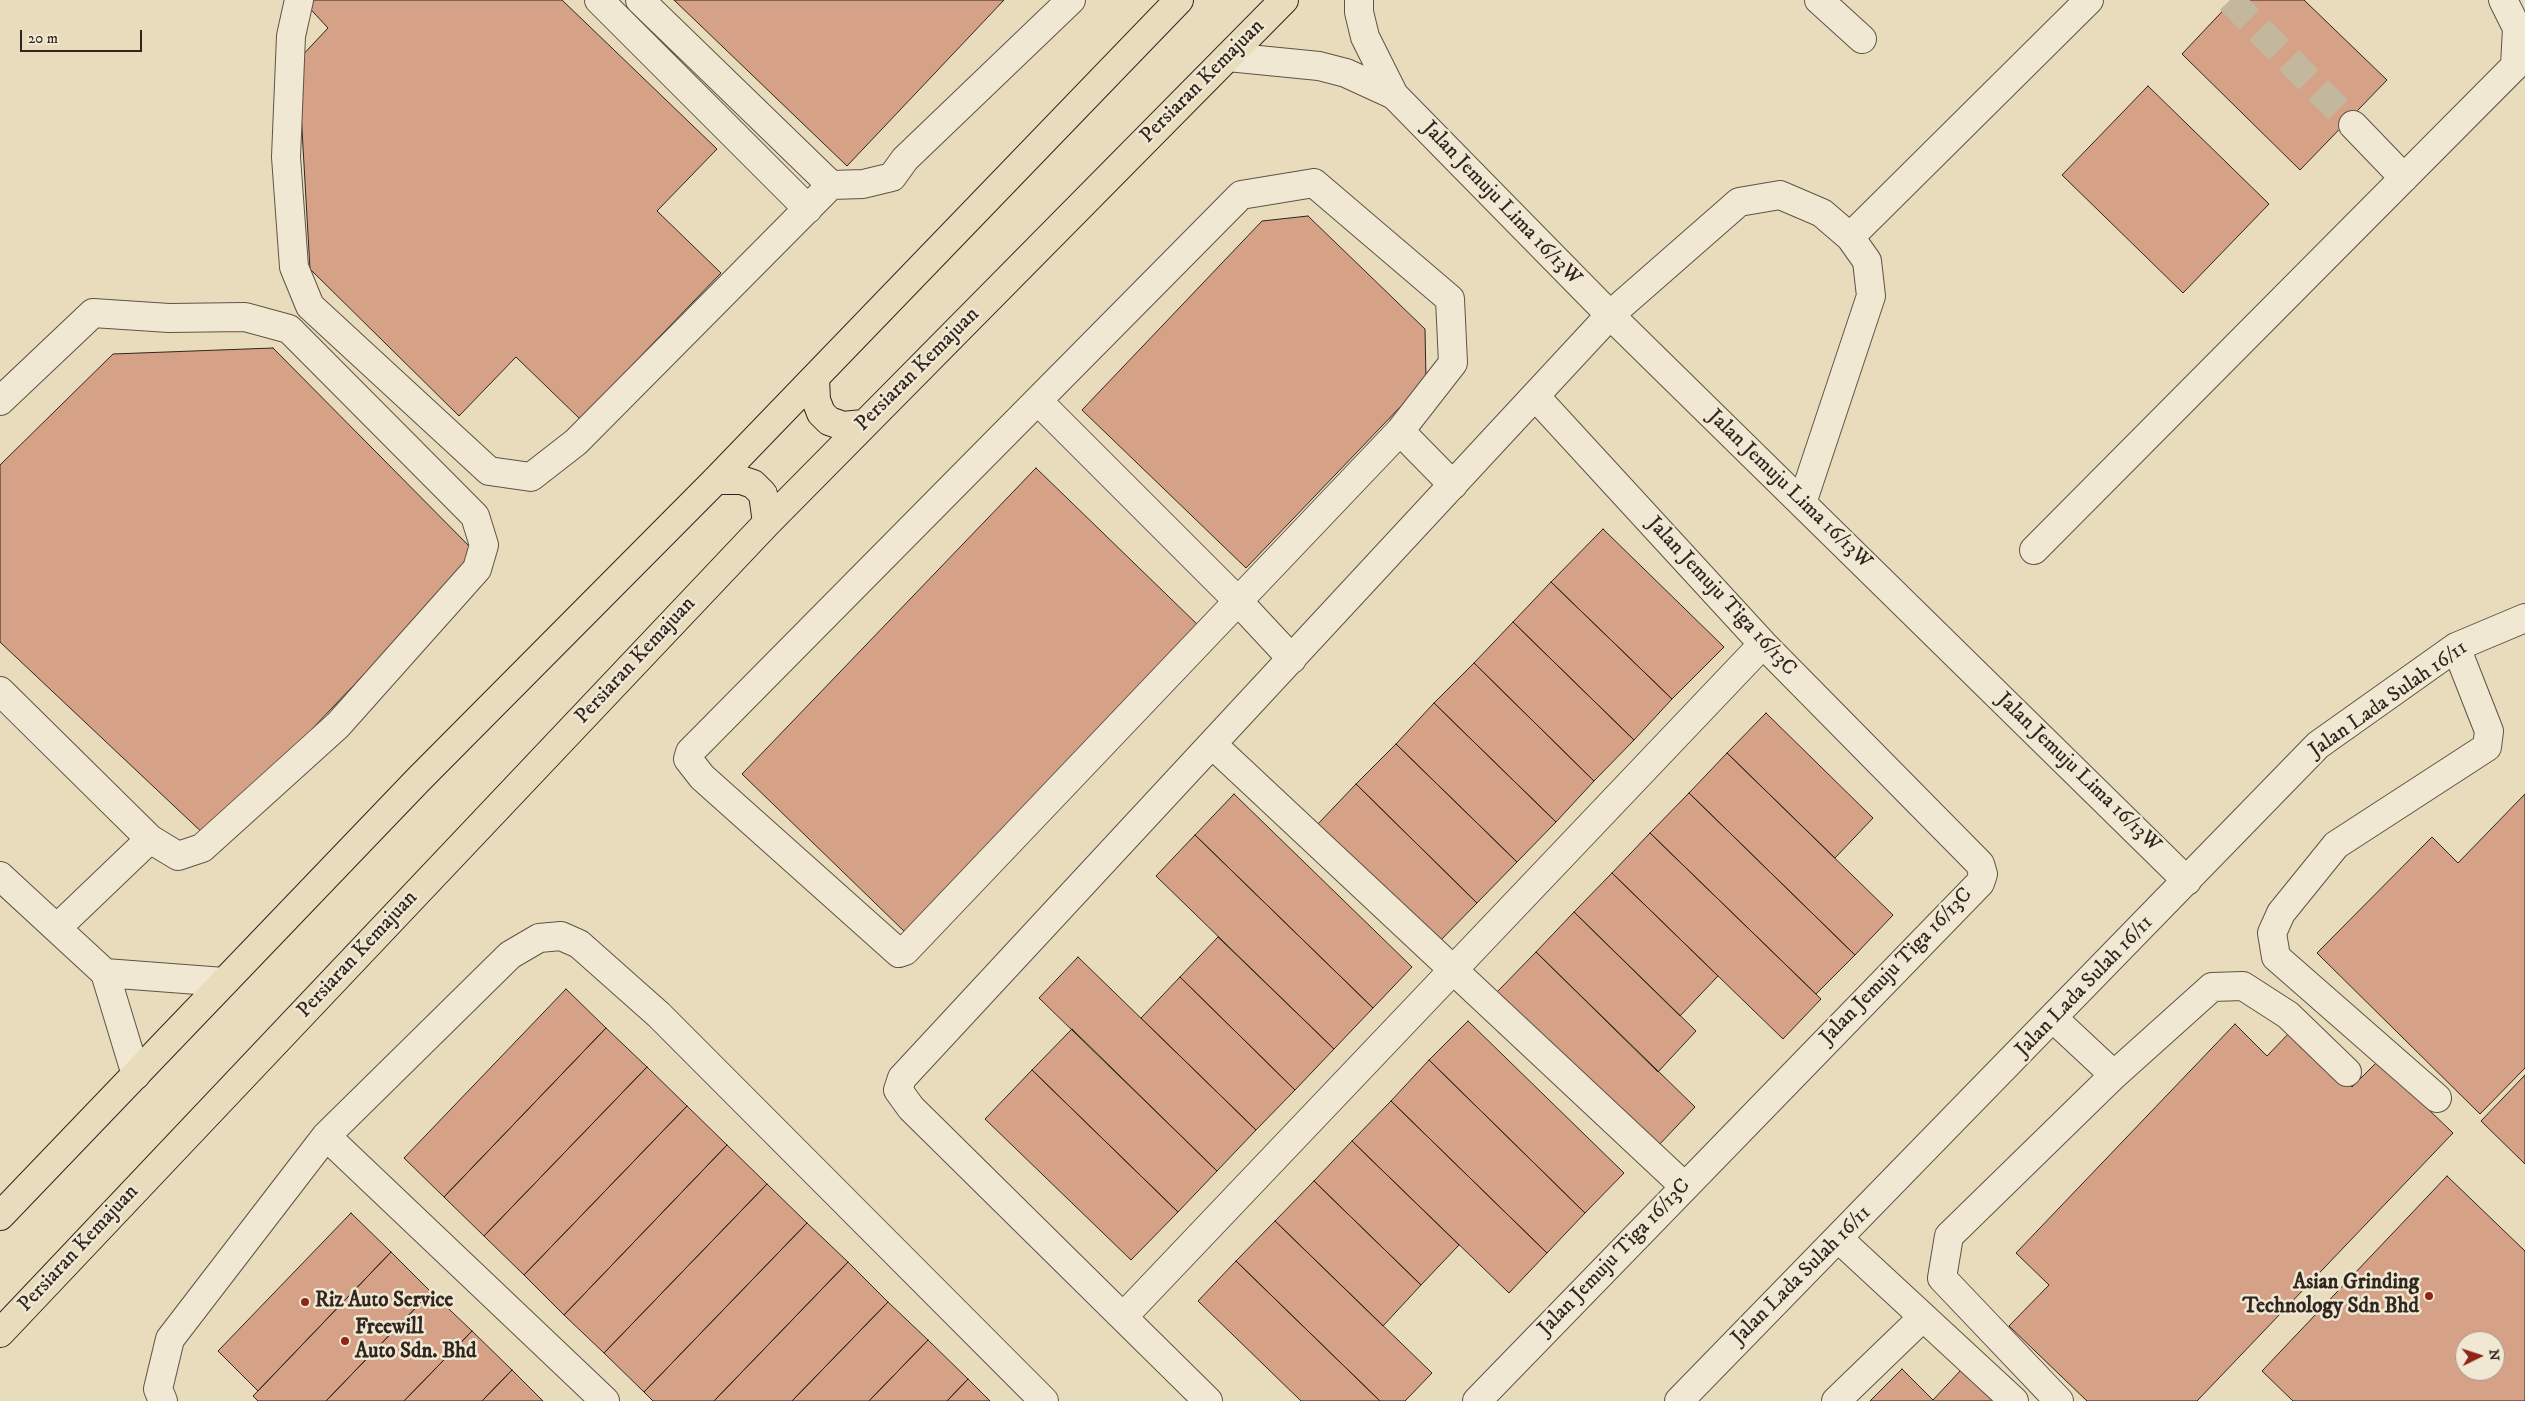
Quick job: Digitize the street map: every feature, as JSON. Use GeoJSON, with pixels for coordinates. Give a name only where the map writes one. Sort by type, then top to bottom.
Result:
{"type":"FeatureCollection","features":[{"type":"Feature","properties":{"kind":"main road"},"geometry":{"type":"LineString","coordinates":[[0,1216],[419,779],[815,379],[1179,0]]}},
{"type":"Feature","properties":{"kind":"main road","name":"Persiaran Kemajuan"},"geometry":{"type":"LineString","coordinates":[[0,1333],[767,522],[1284,0]]}},
{"type":"Feature","properties":{"kind":"main road"},"geometry":{"type":"LineString","coordinates":[[815,379],[816,400],[821,413],[830,421],[843,426],[863,424]]}},
{"type":"Feature","properties":{"kind":"main road"},"geometry":{"type":"LineString","coordinates":[[716,480],[741,480],[753,484],[763,494],[767,522]]}},
{"type":"Feature","properties":{"kind":"street"},"geometry":{"type":"LineString","coordinates":[[299,0],[291,36],[286,157],[294,267],[310,306],[490,471],[531,477],[547,467],[576,442],[831,185],[863,184],[892,177],[906,159],[1071,0]]}},
{"type":"Feature","properties":{"kind":"street"},"geometry":{"type":"LineString","coordinates":[[599,0],[808,208]]}},
{"type":"Feature","properties":{"kind":"street"},"geometry":{"type":"LineString","coordinates":[[640,0],[831,185]]}},
{"type":"Feature","properties":{"kind":"street","name":"Jalan Jemuju Lima 16/13W"},"geometry":{"type":"LineString","coordinates":[[1359,0],[1359,12],[1365,36],[1394,94],[1610,315],[2187,881]]}},
{"type":"Feature","properties":{"kind":"street"},"geometry":{"type":"LineString","coordinates":[[1819,0],[1862,39]]}},
{"type":"Feature","properties":{"kind":"street"},"geometry":{"type":"LineString","coordinates":[[1850,237],[2089,0]]}},
{"type":"Feature","properties":{"kind":"street"},"geometry":{"type":"LineString","coordinates":[[2034,550],[2515,66],[2516,28],[2504,0]]}},
{"type":"Feature","properties":{"kind":"street","name":"Jalan Jemuju Lima 16/13W"},"geometry":{"type":"LineString","coordinates":[[1228,57],[1319,66],[1346,73],[1394,94]]}},
{"type":"Feature","properties":{"kind":"street"},"geometry":{"type":"LineString","coordinates":[[2353,125],[2404,178]]}},
{"type":"Feature","properties":{"kind":"street"},"geometry":{"type":"LineString","coordinates":[[1314,183],[1450,299],[1453,363],[1400,430],[903,952],[894,948],[702,777],[688,759],[690,752],[1241,195],[1314,183]]}},
{"type":"Feature","properties":{"kind":"street"},"geometry":{"type":"LineString","coordinates":[[1208,1401],[911,1108],[898,1090],[902,1078],[1610,315],[1739,202],[1780,195],[1822,213],[1850,237],[1867,261],[1872,296],[1802,503]]}},
{"type":"Feature","properties":{"kind":"street"},"geometry":{"type":"LineString","coordinates":[[0,400],[93,313],[169,318],[245,318],[289,329],[475,516],[484,545],[477,569],[338,724],[202,848],[178,856],[150,839],[0,691]]}},
{"type":"Feature","properties":{"kind":"street","name":"Jalan Jemuju Tiga 16/13C"},"geometry":{"type":"LineString","coordinates":[[1477,1401],[1980,883],[1983,874],[1980,864],[1763,644],[1535,396]]}},
{"type":"Feature","properties":{"kind":"street"},"geometry":{"type":"LineString","coordinates":[[1038,401],[1237,600],[1292,659]]}},
{"type":"Feature","properties":{"kind":"street"},"geometry":{"type":"LineString","coordinates":[[1400,430],[1453,485]]}},
{"type":"Feature","properties":{"kind":"street","name":"Jalan Lada Sulah 16/11"},"geometry":{"type":"LineString","coordinates":[[1679,1401],[2054,1019],[2318,745],[2456,647],[2525,618]]}},
{"type":"Feature","properties":{"kind":"street"},"geometry":{"type":"LineString","coordinates":[[1123,1316],[1763,644]]}},
{"type":"Feature","properties":{"kind":"street"},"geometry":{"type":"LineString","coordinates":[[2437,1098],[2276,957],[2272,932],[2281,914],[2336,846],[2487,747],[2489,731],[2456,647]]}},
{"type":"Feature","properties":{"kind":"street"},"geometry":{"type":"LineString","coordinates":[[1212,745],[1684,1186]]}},
{"type":"Feature","properties":{"kind":"street"},"geometry":{"type":"LineString","coordinates":[[57,928],[150,839]]}},
{"type":"Feature","properties":{"kind":"street"},"geometry":{"type":"LineString","coordinates":[[0,876],[105,973],[136,1075]]}},
{"type":"Feature","properties":{"kind":"street"},"geometry":{"type":"LineString","coordinates":[[163,1401],[158,1389],[170,1339],[326,1136],[510,955],[539,938],[561,936],[579,944],[658,1015],[1044,1401]]}},
{"type":"Feature","properties":{"kind":"street"},"geometry":{"type":"LineString","coordinates":[[105,973],[224,982]]}},
{"type":"Feature","properties":{"kind":"street"},"geometry":{"type":"LineString","coordinates":[[2059,1401],[1942,1278],[1949,1236],[2114,1075],[2212,987],[2244,986],[2288,1015],[2347,1072]]}},
{"type":"Feature","properties":{"kind":"street"},"geometry":{"type":"LineString","coordinates":[[2054,1019],[2114,1075]]}},
{"type":"Feature","properties":{"kind":"street"},"geometry":{"type":"LineString","coordinates":[[326,1136],[605,1401]]}},
{"type":"Feature","properties":{"kind":"street"},"geometry":{"type":"LineString","coordinates":[[1839,1239],[2014,1401]]}},
{"type":"Feature","properties":{"kind":"street"},"geometry":{"type":"LineString","coordinates":[[1836,1401],[1923,1317]]}},
{"type":"Feature","properties":{"kind":"building"},"geometry":{"type":"Polygon","coordinates":[[[302,0],[562,0],[717,149],[657,211],[721,273],[580,419],[516,357],[459,416],[310,269],[298,60],[328,28],[302,0]]]}},
{"type":"Feature","properties":{"kind":"building"},"geometry":{"type":"Polygon","coordinates":[[[674,0],[1004,0],[847,166],[674,0]]]}},
{"type":"Feature","properties":{"kind":"building"},"geometry":{"type":"Polygon","coordinates":[[[2233,0],[2304,0],[2387,80],[2300,170],[2182,54],[2233,0]]]}},
{"type":"Feature","properties":{"kind":"building"},"geometry":{"type":"Polygon","coordinates":[[[2148,86],[2269,204],[2183,293],[2062,175],[2148,86]]]}},
{"type":"Feature","properties":{"kind":"building"},"geometry":{"type":"Polygon","coordinates":[[[1308,216],[1425,329],[1426,380],[1246,568],[1082,410],[1262,221],[1308,216]]]}},
{"type":"Feature","properties":{"kind":"building"},"geometry":{"type":"Polygon","coordinates":[[[273,348],[478,555],[208,838],[0,642],[0,465],[113,354],[273,348]]]}},
{"type":"Feature","properties":{"kind":"building"},"geometry":{"type":"Polygon","coordinates":[[[1036,468],[1200,627],[907,934],[742,774],[1036,468]]]}},
{"type":"Feature","properties":{"kind":"building"},"geometry":{"type":"Polygon","coordinates":[[[1603,529],[1724,647],[1672,699],[1551,582],[1603,529]]]}},
{"type":"Feature","properties":{"kind":"building"},"geometry":{"type":"Polygon","coordinates":[[[1551,582],[1672,699],[1634,740],[1513,622],[1551,582]]]}},
{"type":"Feature","properties":{"kind":"building"},"geometry":{"type":"Polygon","coordinates":[[[1513,622],[1634,740],[1594,781],[1474,663],[1513,622]]]}},
{"type":"Feature","properties":{"kind":"building"},"geometry":{"type":"Polygon","coordinates":[[[1474,663],[1594,781],[1556,822],[1434,703],[1474,663]]]}},
{"type":"Feature","properties":{"kind":"building"},"geometry":{"type":"Polygon","coordinates":[[[1434,703],[1556,822],[1517,862],[1396,744],[1434,703]]]}},
{"type":"Feature","properties":{"kind":"building"},"geometry":{"type":"Polygon","coordinates":[[[1766,713],[1873,818],[1835,858],[1727,753],[1766,713]]]}},
{"type":"Feature","properties":{"kind":"building"},"geometry":{"type":"Polygon","coordinates":[[[1396,744],[1517,862],[1477,903],[1356,784],[1396,744]]]}},
{"type":"Feature","properties":{"kind":"building"},"geometry":{"type":"Polygon","coordinates":[[[1727,753],[1893,915],[1855,955],[1689,793],[1727,753]]]}},
{"type":"Feature","properties":{"kind":"building"},"geometry":{"type":"Polygon","coordinates":[[[1356,784],[1477,903],[1438,943],[1317,825],[1356,784]]]}},
{"type":"Feature","properties":{"kind":"building"},"geometry":{"type":"Polygon","coordinates":[[[1689,793],[1855,955],[1816,994],[1650,833],[1689,793]]]}},
{"type":"Feature","properties":{"kind":"building"},"geometry":{"type":"Polygon","coordinates":[[[1234,794],[1412,967],[1373,1008],[1195,835],[1234,794]]]}},
{"type":"Feature","properties":{"kind":"building"},"geometry":{"type":"Polygon","coordinates":[[[2525,794],[2525,1068],[2480,1114],[2317,953],[2432,837],[2458,863],[2525,794]]]}},
{"type":"Feature","properties":{"kind":"building"},"geometry":{"type":"Polygon","coordinates":[[[1650,833],[1821,999],[1783,1039],[1612,873],[1650,833]]]}},
{"type":"Feature","properties":{"kind":"building"},"geometry":{"type":"Polygon","coordinates":[[[1195,835],[1373,1008],[1334,1049],[1156,876],[1195,835]]]}},
{"type":"Feature","properties":{"kind":"building"},"geometry":{"type":"Polygon","coordinates":[[[1612,873],[1718,976],[1680,1016],[1574,912],[1612,873]]]}},
{"type":"Feature","properties":{"kind":"building"},"geometry":{"type":"Polygon","coordinates":[[[1574,912],[1696,1031],[1658,1072],[1536,952],[1574,912]]]}},
{"type":"Feature","properties":{"kind":"building"},"geometry":{"type":"Polygon","coordinates":[[[1218,937],[1334,1049],[1295,1090],[1180,977],[1218,937]]]}},
{"type":"Feature","properties":{"kind":"building"},"geometry":{"type":"Polygon","coordinates":[[[1536,952],[1695,1107],[1657,1147],[1497,992],[1536,952]]]}},
{"type":"Feature","properties":{"kind":"building"},"geometry":{"type":"Polygon","coordinates":[[[1078,957],[1256,1130],[1217,1171],[1039,998],[1078,957]]]}},
{"type":"Feature","properties":{"kind":"building"},"geometry":{"type":"Polygon","coordinates":[[[1180,977],[1295,1090],[1256,1130],[1141,1018],[1180,977]]]}},
{"type":"Feature","properties":{"kind":"building"},"geometry":{"type":"Polygon","coordinates":[[[566,989],[606,1028],[444,1197],[404,1158],[566,989]]]}},
{"type":"Feature","properties":{"kind":"building"},"geometry":{"type":"Polygon","coordinates":[[[1468,1021],[1624,1173],[1585,1213],[1429,1060],[1468,1021]]]}},
{"type":"Feature","properties":{"kind":"building"},"geometry":{"type":"Polygon","coordinates":[[[2235,1024],[2267,1056],[2293,1029],[2352,1087],[2378,1061],[2453,1133],[2197,1401],[2087,1401],[2009,1326],[2049,1285],[2016,1253],[2235,1024]]]}},
{"type":"Feature","properties":{"kind":"building"},"geometry":{"type":"Polygon","coordinates":[[[606,1028],[647,1067],[484,1236],[444,1197],[606,1028]]]}},
{"type":"Feature","properties":{"kind":"building"},"geometry":{"type":"Polygon","coordinates":[[[1072,1029],[1217,1171],[1178,1212],[1032,1070],[1072,1029]]]}},
{"type":"Feature","properties":{"kind":"building"},"geometry":{"type":"Polygon","coordinates":[[[1429,1060],[1585,1213],[1547,1253],[1391,1101],[1429,1060]]]}},
{"type":"Feature","properties":{"kind":"building"},"geometry":{"type":"Polygon","coordinates":[[[647,1067],[687,1106],[524,1275],[484,1236],[647,1067]]]}},
{"type":"Feature","properties":{"kind":"building"},"geometry":{"type":"Polygon","coordinates":[[[1032,1070],[1178,1212],[1131,1260],[985,1119],[1032,1070]]]}},
{"type":"Feature","properties":{"kind":"building"},"geometry":{"type":"Polygon","coordinates":[[[2525,1075],[2525,1164],[2481,1121],[2525,1075]]]}},
{"type":"Feature","properties":{"kind":"building"},"geometry":{"type":"Polygon","coordinates":[[[1391,1101],[1547,1253],[1509,1293],[1352,1141],[1391,1101]]]}},
{"type":"Feature","properties":{"kind":"building"},"geometry":{"type":"Polygon","coordinates":[[[687,1106],[727,1145],[564,1315],[524,1275],[687,1106]]]}},
{"type":"Feature","properties":{"kind":"building"},"geometry":{"type":"Polygon","coordinates":[[[1352,1141],[1459,1245],[1421,1285],[1314,1181],[1352,1141]]]}},
{"type":"Feature","properties":{"kind":"building"},"geometry":{"type":"Polygon","coordinates":[[[727,1145],[767,1184],[604,1353],[564,1315],[727,1145]]]}},
{"type":"Feature","properties":{"kind":"building","name":"Asian Grinding Technology Sdn Bhd"},"geometry":{"type":"Polygon","coordinates":[[[2447,1176],[2525,1251],[2525,1401],[2293,1401],[2262,1371],[2447,1176]]]}},
{"type":"Feature","properties":{"kind":"building"},"geometry":{"type":"Polygon","coordinates":[[[1314,1181],[1421,1285],[1383,1326],[1275,1221],[1314,1181]]]}},
{"type":"Feature","properties":{"kind":"building"},"geometry":{"type":"Polygon","coordinates":[[[767,1184],[807,1223],[644,1392],[604,1353],[767,1184]]]}},
{"type":"Feature","properties":{"kind":"building","name":"Riz Auto Service"},"geometry":{"type":"Polygon","coordinates":[[[351,1213],[391,1252],[258,1391],[218,1351],[351,1213]]]}},
{"type":"Feature","properties":{"kind":"building"},"geometry":{"type":"Polygon","coordinates":[[[1275,1221],[1432,1373],[1405,1401],[1380,1401],[1236,1261],[1275,1221]]]}},
{"type":"Feature","properties":{"kind":"building"},"geometry":{"type":"Polygon","coordinates":[[[807,1223],[848,1262],[714,1401],[653,1401],[644,1392],[807,1223]]]}},
{"type":"Feature","properties":{"kind":"building","name":"Freewill Auto Sdn. Bhd"},"geometry":{"type":"Polygon","coordinates":[[[391,1252],[431,1292],[326,1401],[258,1401],[253,1396],[391,1252]]]}},
{"type":"Feature","properties":{"kind":"building"},"geometry":{"type":"Polygon","coordinates":[[[1236,1261],[1380,1401],[1301,1401],[1198,1301],[1236,1261]]]}},
{"type":"Feature","properties":{"kind":"building"},"geometry":{"type":"Polygon","coordinates":[[[848,1262],[888,1302],[792,1401],[714,1401],[848,1262]]]}},
{"type":"Feature","properties":{"kind":"building"},"geometry":{"type":"Polygon","coordinates":[[[431,1292],[472,1331],[404,1401],[326,1401],[431,1292]]]}},
{"type":"Feature","properties":{"kind":"building"},"geometry":{"type":"Polygon","coordinates":[[[888,1302],[928,1340],[869,1401],[792,1401],[888,1302]]]}},
{"type":"Feature","properties":{"kind":"building"},"geometry":{"type":"Polygon","coordinates":[[[472,1331],[512,1370],[482,1401],[404,1401],[472,1331]]]}},
{"type":"Feature","properties":{"kind":"building"},"geometry":{"type":"Polygon","coordinates":[[[928,1340],[968,1379],[947,1401],[869,1401],[928,1340]]]}},
{"type":"Feature","properties":{"kind":"building"},"geometry":{"type":"Polygon","coordinates":[[[1902,1369],[1933,1400],[1961,1370],[1993,1401],[1870,1401],[1902,1369]]]}},
{"type":"Feature","properties":{"kind":"building"},"geometry":{"type":"Polygon","coordinates":[[[512,1370],[543,1401],[482,1401],[512,1370]]]}},
{"type":"Feature","properties":{"kind":"building"},"geometry":{"type":"Polygon","coordinates":[[[968,1379],[990,1401],[947,1401],[968,1379]]]}},
{"type":"Feature","properties":{"kind":"tunnel"},"geometry":{"type":"LineString","coordinates":[[2230,0],[2353,125]]}},
{"type":"Feature","properties":{"kind":"place","name":"Asian Grinding Technology Sdn Bhd"},"geometry":{"type":"Point","coordinates":[2429,1296]}},
{"type":"Feature","properties":{"kind":"place","name":"Riz Auto Service"},"geometry":{"type":"Point","coordinates":[305,1302]}},
{"type":"Feature","properties":{"kind":"place","name":"Freewill Auto Sdn. Bhd"},"geometry":{"type":"Point","coordinates":[345,1341]}}]}
